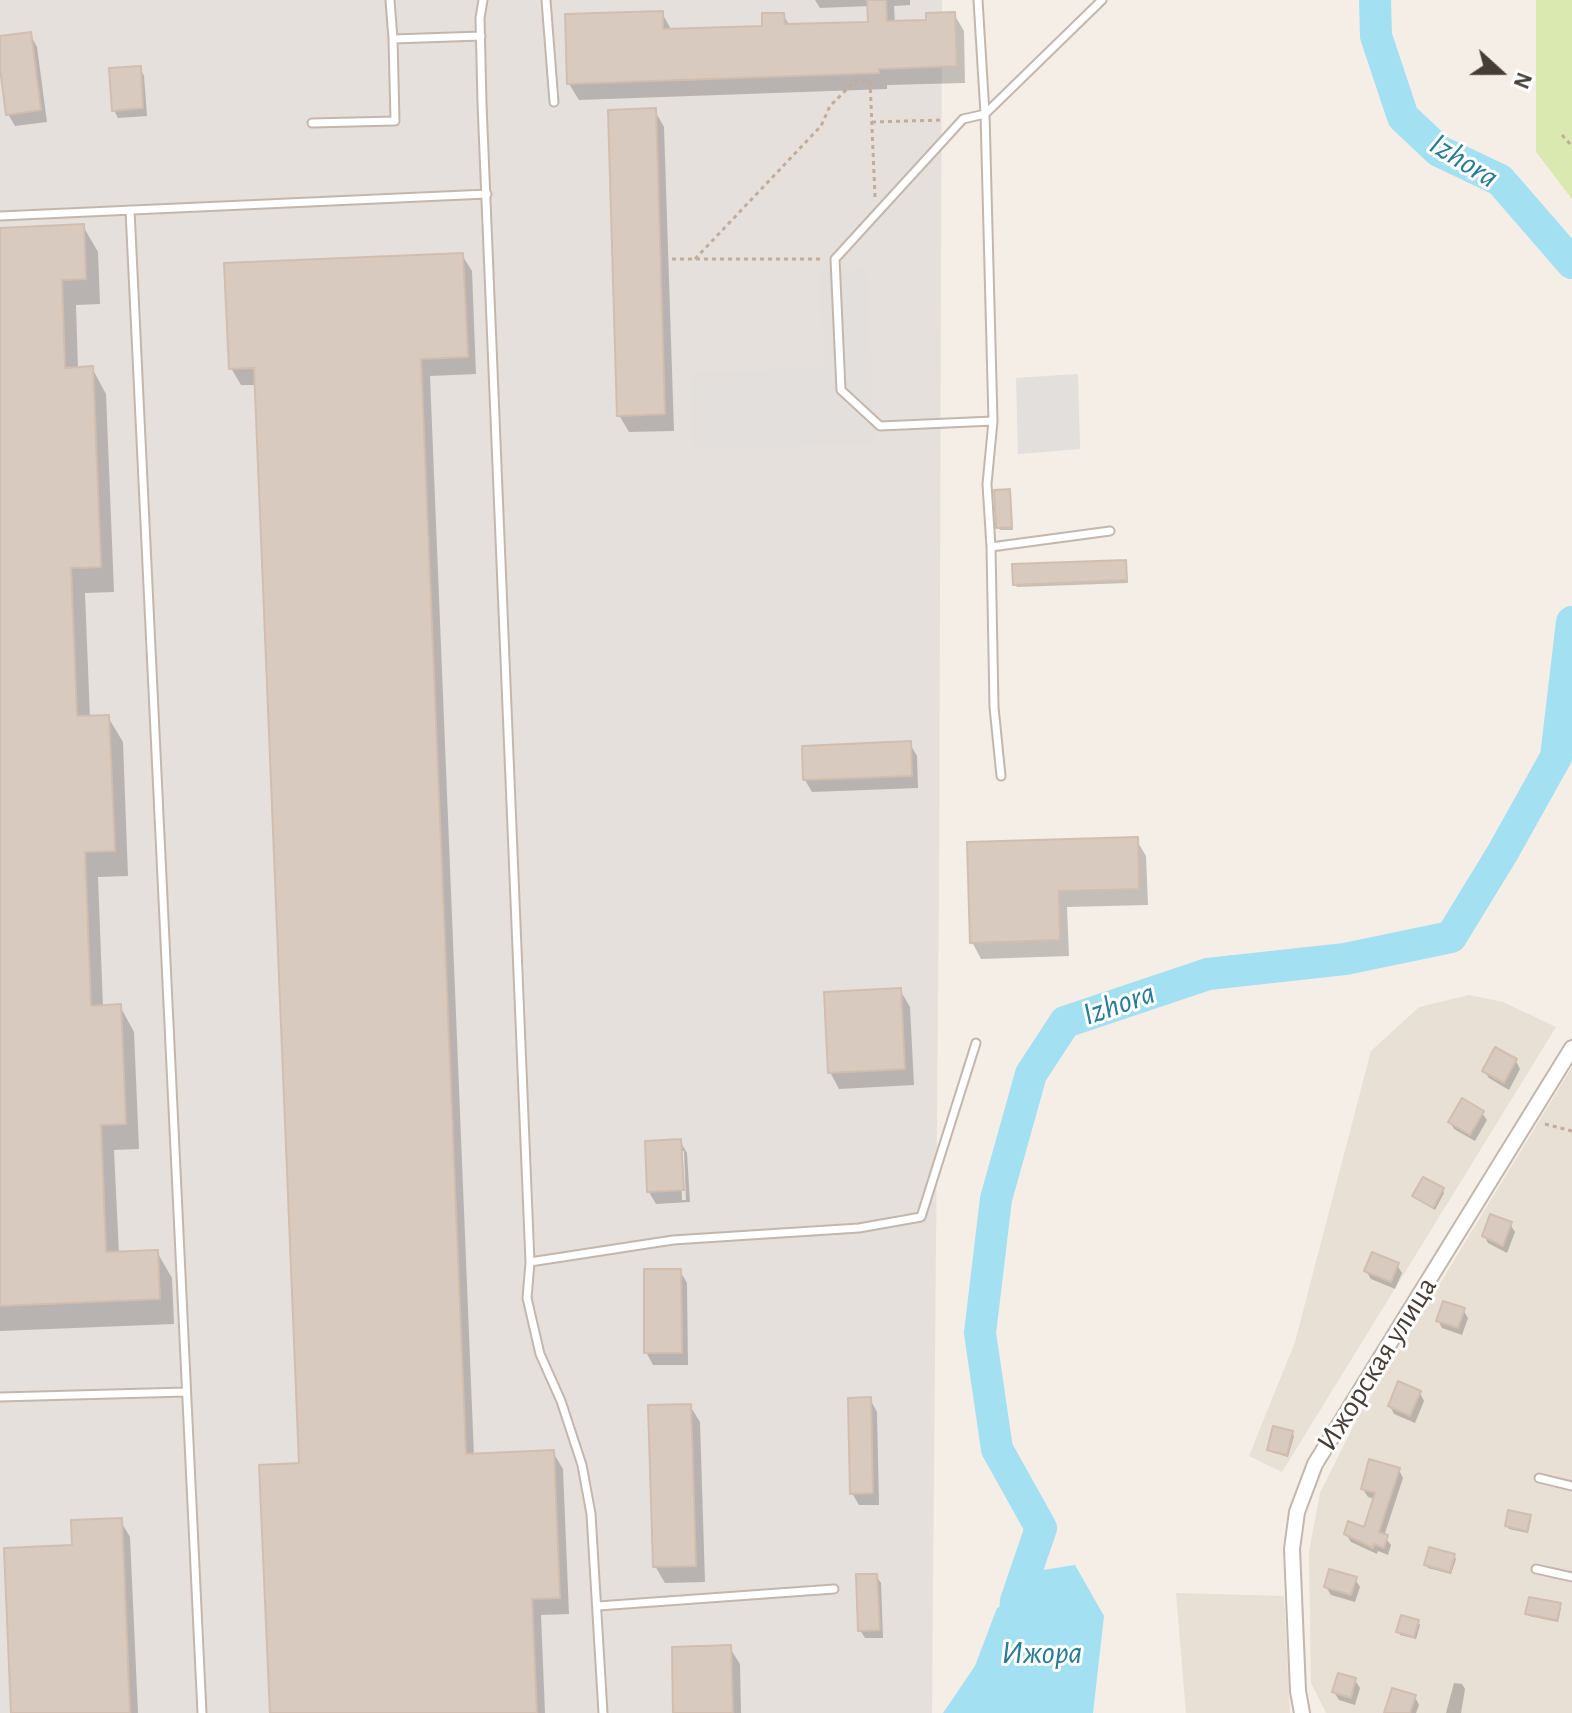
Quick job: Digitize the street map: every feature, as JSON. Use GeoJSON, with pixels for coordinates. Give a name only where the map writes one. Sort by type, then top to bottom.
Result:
{"type":"FeatureCollection","features":[{"type":"Feature","properties":{"kind":"street","name":"Ижорская улица"},"geometry":{"type":"LineString","coordinates":[[1302,1713],[1298,1691],[1292,1549],[1297,1512],[1315,1464],[1572,1048]]}},
{"type":"Feature","properties":{"kind":"lane"},"geometry":{"type":"LineString","coordinates":[[312,123],[395,121],[390,0]]}},
{"type":"Feature","properties":{"kind":"lane"},"geometry":{"type":"LineString","coordinates":[[483,0],[481,36],[530,1262],[527,1298],[540,1354],[561,1401],[582,1465],[591,1514],[603,1713]]}},
{"type":"Feature","properties":{"kind":"lane"},"geometry":{"type":"LineString","coordinates":[[546,0],[554,102]]}},
{"type":"Feature","properties":{"kind":"lane"},"geometry":{"type":"LineString","coordinates":[[978,0],[985,114],[993,421],[987,484],[994,707],[1001,776]]}},
{"type":"Feature","properties":{"kind":"lane"},"geometry":{"type":"LineString","coordinates":[[993,421],[880,426],[841,390],[835,259],[963,119],[985,114],[1102,0]]}},
{"type":"Feature","properties":{"kind":"lane"},"geometry":{"type":"LineString","coordinates":[[393,39],[481,36]]}},
{"type":"Feature","properties":{"kind":"lane"},"geometry":{"type":"LineString","coordinates":[[0,216],[487,194]]}},
{"type":"Feature","properties":{"kind":"lane"},"geometry":{"type":"LineString","coordinates":[[130,210],[202,1713]]}},
{"type":"Feature","properties":{"kind":"lane"},"geometry":{"type":"LineString","coordinates":[[991,547],[1110,531]]}},
{"type":"Feature","properties":{"kind":"lane"},"geometry":{"type":"LineString","coordinates":[[530,1262],[673,1240],[859,1228],[921,1217],[976,1043]]}},
{"type":"Feature","properties":{"kind":"lane"},"geometry":{"type":"LineString","coordinates":[[0,1397],[186,1392]]}},
{"type":"Feature","properties":{"kind":"lane"},"geometry":{"type":"LineString","coordinates":[[1539,1478],[1572,1486]]}},
{"type":"Feature","properties":{"kind":"lane"},"geometry":{"type":"LineString","coordinates":[[1536,1569],[1572,1577]]}},
{"type":"Feature","properties":{"kind":"lane"},"geometry":{"type":"LineString","coordinates":[[598,1606],[834,1589]]}},
{"type":"Feature","properties":{"kind":"path"},"geometry":{"type":"LineString","coordinates":[[695,259],[821,126],[830,106],[856,80],[870,81],[876,214]]}},
{"type":"Feature","properties":{"kind":"path"},"geometry":{"type":"LineString","coordinates":[[872,122],[963,119]]}},
{"type":"Feature","properties":{"kind":"path"},"geometry":{"type":"LineString","coordinates":[[1562,135],[1571,143]]}},
{"type":"Feature","properties":{"kind":"path"},"geometry":{"type":"LineString","coordinates":[[672,259],[835,259]]}},
{"type":"Feature","properties":{"kind":"path"},"geometry":{"type":"LineString","coordinates":[[1530,1120],[1572,1131]]}},
{"type":"Feature","properties":{"kind":"shaded area"},"geometry":{"type":"Polygon","coordinates":[[[0,0],[942,0],[932,1713],[0,1713],[0,0]]]}},
{"type":"Feature","properties":{"kind":"shaded area"},"geometry":{"type":"Polygon","coordinates":[[[866,269],[874,442],[694,450],[691,374],[824,368],[820,271],[866,269]]]}},
{"type":"Feature","properties":{"kind":"shaded area"},"geometry":{"type":"Polygon","coordinates":[[[1078,374],[1080,449],[1018,454],[1016,378],[1078,374]]]}},
{"type":"Feature","properties":{"kind":"shaded area"},"geometry":{"type":"Polygon","coordinates":[[[1469,995],[1503,1002],[1556,1027],[1282,1472],[1249,1456],[1295,1342],[1371,1051],[1419,1007],[1469,995]]]}},
{"type":"Feature","properties":{"kind":"shaded area"},"geometry":{"type":"Polygon","coordinates":[[[1572,1067],[1572,1713],[1326,1713],[1311,1683],[1309,1552],[1320,1493],[1356,1421],[1572,1067]]]}},
{"type":"Feature","properties":{"kind":"shaded area"},"geometry":{"type":"Polygon","coordinates":[[[1176,1593],[1284,1596],[1290,1713],[1186,1713],[1176,1593]]]}},
{"type":"Feature","properties":{"kind":"green space"},"geometry":{"type":"Polygon","coordinates":[[[1536,0],[1572,0],[1572,199],[1536,152],[1536,0]]]}},
{"type":"Feature","properties":{"kind":"water","name":"Ижора"},"geometry":{"type":"Polygon","coordinates":[[[1075,1565],[1104,1616],[1093,1713],[943,1713],[975,1666],[997,1608],[1016,1601],[1024,1573],[1075,1565]]]}},
{"type":"Feature","properties":{"kind":"building"},"geometry":{"type":"Polygon","coordinates":[[[867,0],[886,0],[887,21],[926,20],[926,13],[955,12],[957,66],[879,69],[879,73],[567,84],[565,14],[663,11],[663,29],[762,26],[762,13],[784,13],[785,24],[868,22],[867,0]]]}},
{"type":"Feature","properties":{"kind":"building"},"geometry":{"type":"Polygon","coordinates":[[[31,32],[41,110],[6,115],[0,68],[0,36],[31,32]]]}},
{"type":"Feature","properties":{"kind":"building"},"geometry":{"type":"Polygon","coordinates":[[[141,66],[143,108],[112,111],[109,68],[141,66]]]}},
{"type":"Feature","properties":{"kind":"building"},"geometry":{"type":"Polygon","coordinates":[[[656,108],[665,414],[617,416],[608,110],[656,108]]]}},
{"type":"Feature","properties":{"kind":"building"},"geometry":{"type":"Polygon","coordinates":[[[84,224],[86,279],[62,280],[65,368],[93,366],[101,567],[71,568],[77,716],[109,715],[115,851],[85,852],[91,1006],[121,1004],[126,1124],[101,1125],[106,1252],[158,1250],[160,1299],[0,1306],[0,228],[84,224]]]}},
{"type":"Feature","properties":{"kind":"building"},"geometry":{"type":"Polygon","coordinates":[[[463,253],[468,357],[421,359],[466,1454],[554,1450],[560,1598],[532,1599],[537,1713],[270,1713],[259,1465],[299,1463],[254,368],[229,369],[224,263],[463,253]]]}},
{"type":"Feature","properties":{"kind":"building"},"geometry":{"type":"Polygon","coordinates":[[[1010,489],[1012,527],[996,528],[994,490],[1010,489]]]}},
{"type":"Feature","properties":{"kind":"building"},"geometry":{"type":"Polygon","coordinates":[[[1126,560],[1127,580],[1013,585],[1012,564],[1126,560]]]}},
{"type":"Feature","properties":{"kind":"building"},"geometry":{"type":"Polygon","coordinates":[[[911,741],[912,776],[803,780],[802,746],[911,741]]]}},
{"type":"Feature","properties":{"kind":"building"},"geometry":{"type":"Polygon","coordinates":[[[1138,837],[1139,889],[1059,891],[1060,940],[970,943],[967,842],[1138,837]]]}},
{"type":"Feature","properties":{"kind":"building"},"geometry":{"type":"Polygon","coordinates":[[[901,988],[905,1069],[828,1073],[824,992],[901,988]]]}},
{"type":"Feature","properties":{"kind":"building"},"geometry":{"type":"Polygon","coordinates":[[[1495,1047],[1517,1059],[1504,1083],[1482,1071],[1495,1047]]]}},
{"type":"Feature","properties":{"kind":"building"},"geometry":{"type":"Polygon","coordinates":[[[1462,1098],[1484,1111],[1470,1135],[1448,1122],[1462,1098]]]}},
{"type":"Feature","properties":{"kind":"building"},"geometry":{"type":"Polygon","coordinates":[[[681,1139],[684,1190],[647,1192],[645,1141],[681,1139]]]}},
{"type":"Feature","properties":{"kind":"building"},"geometry":{"type":"Polygon","coordinates":[[[1423,1177],[1444,1188],[1433,1208],[1412,1196],[1423,1177]]]}},
{"type":"Feature","properties":{"kind":"building"},"geometry":{"type":"Polygon","coordinates":[[[1490,1214],[1512,1222],[1503,1246],[1482,1236],[1490,1214]]]}},
{"type":"Feature","properties":{"kind":"building"},"geometry":{"type":"Polygon","coordinates":[[[1372,1252],[1399,1263],[1391,1282],[1364,1271],[1372,1252]]]}},
{"type":"Feature","properties":{"kind":"building"},"geometry":{"type":"Polygon","coordinates":[[[644,1269],[681,1269],[682,1353],[644,1353],[644,1269]]]}},
{"type":"Feature","properties":{"kind":"building"},"geometry":{"type":"Polygon","coordinates":[[[1443,1301],[1465,1308],[1458,1328],[1436,1321],[1443,1301]]]}},
{"type":"Feature","properties":{"kind":"building"},"geometry":{"type":"Polygon","coordinates":[[[1398,1381],[1421,1391],[1410,1416],[1388,1406],[1398,1381]]]}},
{"type":"Feature","properties":{"kind":"building"},"geometry":{"type":"Polygon","coordinates":[[[871,1397],[873,1493],[850,1494],[848,1398],[871,1397]]]}},
{"type":"Feature","properties":{"kind":"building"},"geometry":{"type":"Polygon","coordinates":[[[691,1404],[696,1566],[653,1567],[648,1405],[691,1404]]]}},
{"type":"Feature","properties":{"kind":"building"},"geometry":{"type":"Polygon","coordinates":[[[1273,1426],[1293,1431],[1287,1455],[1267,1450],[1273,1426]]]}},
{"type":"Feature","properties":{"kind":"building"},"geometry":{"type":"Polygon","coordinates":[[[1369,1459],[1400,1468],[1379,1532],[1388,1535],[1384,1548],[1374,1544],[1373,1548],[1344,1534],[1348,1521],[1364,1527],[1375,1493],[1361,1489],[1369,1459]]]}},
{"type":"Feature","properties":{"kind":"building"},"geometry":{"type":"Polygon","coordinates":[[[1508,1510],[1531,1515],[1527,1531],[1505,1526],[1508,1510]]]}},
{"type":"Feature","properties":{"kind":"building"},"geometry":{"type":"Polygon","coordinates":[[[122,1518],[130,1713],[11,1713],[4,1548],[72,1545],[71,1520],[122,1518]]]}},
{"type":"Feature","properties":{"kind":"building"},"geometry":{"type":"Polygon","coordinates":[[[1429,1547],[1455,1554],[1450,1572],[1424,1565],[1429,1547]]]}},
{"type":"Feature","properties":{"kind":"building"},"geometry":{"type":"Polygon","coordinates":[[[1329,1569],[1357,1577],[1351,1595],[1324,1587],[1329,1569]]]}},
{"type":"Feature","properties":{"kind":"building"},"geometry":{"type":"Polygon","coordinates":[[[856,1574],[877,1574],[880,1630],[858,1631],[856,1574]]]}},
{"type":"Feature","properties":{"kind":"building"},"geometry":{"type":"Polygon","coordinates":[[[1529,1597],[1561,1603],[1557,1620],[1525,1614],[1529,1597]]]}},
{"type":"Feature","properties":{"kind":"building"},"geometry":{"type":"Polygon","coordinates":[[[1401,1615],[1419,1620],[1414,1637],[1396,1632],[1401,1615]]]}},
{"type":"Feature","properties":{"kind":"building"},"geometry":{"type":"Polygon","coordinates":[[[731,1645],[733,1713],[673,1713],[672,1647],[731,1645]]]}},
{"type":"Feature","properties":{"kind":"building"},"geometry":{"type":"Polygon","coordinates":[[[1338,1673],[1356,1678],[1351,1698],[1332,1692],[1338,1673]]]}},
{"type":"Feature","properties":{"kind":"building"},"geometry":{"type":"Polygon","coordinates":[[[1392,1688],[1416,1695],[1410,1713],[1384,1713],[1392,1688]]]}},
{"type":"Feature","properties":{"kind":"waterway","name":"Izhora"},"geometry":{"type":"LineString","coordinates":[[1375,0],[1376,36],[1403,117],[1439,151],[1500,180],[1572,263]]}},
{"type":"Feature","properties":{"kind":"waterway","name":"Izhora"},"geometry":{"type":"LineString","coordinates":[[1015,1614],[1016,1601],[1041,1528],[997,1449],[980,1333],[996,1199],[1031,1074],[1065,1022],[1208,974],[1345,959],[1451,937],[1556,757],[1572,622]]}}]}
